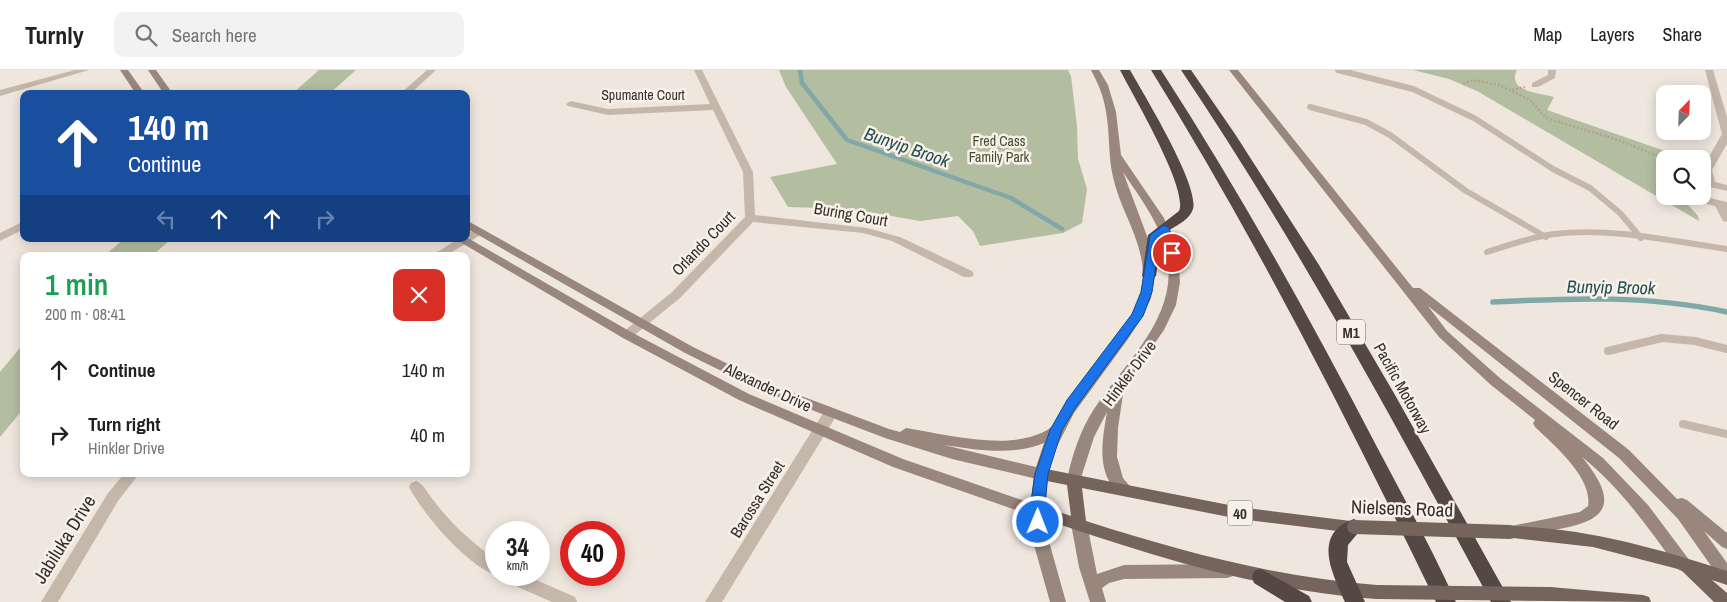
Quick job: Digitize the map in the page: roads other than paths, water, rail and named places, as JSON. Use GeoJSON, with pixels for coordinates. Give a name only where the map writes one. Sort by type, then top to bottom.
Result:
{"type":"FeatureCollection","features":[{"type":"Feature","properties":{"kind":"highway"},"geometry":{"type":"LineString","coordinates":[[1125,70],[1186,190],[1186,209],[1178,219],[1155,235],[1149,276]]}},
{"type":"Feature","properties":{"kind":"highway","name":"M1"},"geometry":{"type":"LineString","coordinates":[[1156,70],[1231,191],[1290,299],[1399,506],[1446,602]]}},
{"type":"Feature","properties":{"kind":"highway","name":"Pacific Motorway"},"geometry":{"type":"LineString","coordinates":[[1186,70],[1256,173],[1365,355],[1501,602]]}},
{"type":"Feature","properties":{"kind":"highway"},"geometry":{"type":"LineString","coordinates":[[1353,596],[1338,560],[1336,547],[1342,534],[1354,527]]}},
{"type":"Feature","properties":{"kind":"highway"},"geometry":{"type":"LineString","coordinates":[[1261,577],[1302,602]]}},
{"type":"Feature","properties":{"kind":"main road","name":"40"},"geometry":{"type":"LineString","coordinates":[[1041,474],[1074,480]]}},
{"type":"Feature","properties":{"kind":"main road","name":"Hinkler Drive"},"geometry":{"type":"LineString","coordinates":[[1037,511],[1041,474]]}},
{"type":"Feature","properties":{"kind":"main road","name":"Nielsens Road"},"geometry":{"type":"LineString","coordinates":[[1074,480],[1239,512],[1354,527],[1512,532],[1586,539],[1685,564],[1727,577]]}},
{"type":"Feature","properties":{"kind":"main road","name":"Hinkler Drive"},"geometry":{"type":"LineString","coordinates":[[1074,480],[1079,524]]}},
{"type":"Feature","properties":{"kind":"main road","name":"Alexander Drive"},"geometry":{"type":"LineString","coordinates":[[1037,511],[1079,524]]}},
{"type":"Feature","properties":{"kind":"main road"},"geometry":{"type":"LineString","coordinates":[[1079,524],[1165,553],[1230,571],[1353,596],[1376,592],[1550,594],[1643,602]]}},
{"type":"Feature","properties":{"kind":"main road"},"geometry":{"type":"LineString","coordinates":[[1685,564],[1725,602]]}},
{"type":"Feature","properties":{"kind":"street"},"geometry":{"type":"LineString","coordinates":[[0,94],[85,70]]}},
{"type":"Feature","properties":{"kind":"street"},"geometry":{"type":"LineString","coordinates":[[124,70],[138,90]]}},
{"type":"Feature","properties":{"kind":"street"},"geometry":{"type":"LineString","coordinates":[[152,70],[167,90]]}},
{"type":"Feature","properties":{"kind":"street"},"geometry":{"type":"LineString","coordinates":[[409,90],[432,70]]}},
{"type":"Feature","properties":{"kind":"street","name":"Orlando Court"},"geometry":{"type":"LineString","coordinates":[[628,335],[676,295],[750,218],[748,172],[698,70]]}},
{"type":"Feature","properties":{"kind":"street","name":"Hinkler Drive"},"geometry":{"type":"LineString","coordinates":[[1041,474],[1056,431],[1072,404],[1138,316],[1145,298],[1149,276],[1145,242],[1120,182],[1106,94],[1095,70]]}},
{"type":"Feature","properties":{"kind":"street","name":"Spencer Road"},"geometry":{"type":"LineString","coordinates":[[1234,70],[1443,334],[1496,382],[1598,462],[1643,509],[1685,564]]}},
{"type":"Feature","properties":{"kind":"street"},"geometry":{"type":"LineString","coordinates":[[1535,86],[1552,76],[1552,70]]}},
{"type":"Feature","properties":{"kind":"street"},"geometry":{"type":"LineString","coordinates":[[1709,70],[1727,135],[1711,163]]}},
{"type":"Feature","properties":{"kind":"street","name":"Spumante Court"},"geometry":{"type":"LineString","coordinates":[[571,104],[608,112],[715,107]]}},
{"type":"Feature","properties":{"kind":"street","name":"Hinkler Drive"},"geometry":{"type":"LineString","coordinates":[[1074,480],[1088,434],[1099,412],[1158,333],[1174,291],[1173,262],[1164,228],[1116,155]]}},
{"type":"Feature","properties":{"kind":"street"},"geometry":{"type":"LineString","coordinates":[[1711,183],[1727,188]]}},
{"type":"Feature","properties":{"kind":"street"},"geometry":{"type":"LineString","coordinates":[[1711,200],[1723,205],[1727,219]]}},
{"type":"Feature","properties":{"kind":"street","name":"Buring Court"},"geometry":{"type":"LineString","coordinates":[[750,218],[863,230],[896,240],[968,274]]}},
{"type":"Feature","properties":{"kind":"street","name":"Alexander Drive"},"geometry":{"type":"LineString","coordinates":[[470,225],[642,324],[724,368],[830,414],[853,422],[952,453],[1041,474]]}},
{"type":"Feature","properties":{"kind":"street"},"geometry":{"type":"LineString","coordinates":[[2,235],[20,226]]}},
{"type":"Feature","properties":{"kind":"street"},"geometry":{"type":"LineString","coordinates":[[470,236],[480,231]]}},
{"type":"Feature","properties":{"kind":"street"},"geometry":{"type":"LineString","coordinates":[[443,252],[459,242]]}},
{"type":"Feature","properties":{"kind":"street","name":"Alexander Drive"},"geometry":{"type":"LineString","coordinates":[[465,242],[628,335],[744,397],[898,463],[1037,511]]}},
{"type":"Feature","properties":{"kind":"street","name":"Spencer Road"},"geometry":{"type":"LineString","coordinates":[[1397,275],[1468,333],[1604,436],[1638,467],[1697,532],[1727,577]]}},
{"type":"Feature","properties":{"kind":"street"},"geometry":{"type":"LineString","coordinates":[[1496,382],[1577,462],[1592,482],[1597,496],[1594,509],[1585,517],[1512,532]]}},
{"type":"Feature","properties":{"kind":"street"},"geometry":{"type":"LineString","coordinates":[[1119,385],[1110,457],[1116,480],[1127,491]]}},
{"type":"Feature","properties":{"kind":"street","name":"Barossa Street"},"geometry":{"type":"LineString","coordinates":[[713,602],[830,414]]}},
{"type":"Feature","properties":{"kind":"street"},"geometry":{"type":"LineString","coordinates":[[853,422],[930,437],[983,444],[1028,443],[1056,431]]}},
{"type":"Feature","properties":{"kind":"street"},"geometry":{"type":"LineString","coordinates":[[1638,467],[1727,542]]}},
{"type":"Feature","properties":{"kind":"street","name":"Jabiluka Drive"},"geometry":{"type":"LineString","coordinates":[[49,602],[114,497],[130,477]]}},
{"type":"Feature","properties":{"kind":"street"},"geometry":{"type":"LineString","coordinates":[[416,487],[427,505],[450,531],[485,561]]}},
{"type":"Feature","properties":{"kind":"street","name":"Hinkler Drive"},"geometry":{"type":"LineString","coordinates":[[1037,511],[1040,538],[1058,602]]}},
{"type":"Feature","properties":{"kind":"street","name":"Hinkler Drive"},"geometry":{"type":"LineString","coordinates":[[1079,524],[1092,585],[1098,602]]}},
{"type":"Feature","properties":{"kind":"street"},"geometry":{"type":"LineString","coordinates":[[1092,585],[1105,576],[1124,572],[1230,571]]}},
{"type":"Feature","properties":{"kind":"street"},"geometry":{"type":"LineString","coordinates":[[533,586],[569,602]]}},
{"type":"Feature","properties":{"kind":"lane"},"geometry":{"type":"LineString","coordinates":[[1338,70],[1413,89],[1474,118],[1545,164],[1590,188],[1620,213],[1641,238]]}},
{"type":"Feature","properties":{"kind":"lane"},"geometry":{"type":"LineString","coordinates":[[1310,107],[1366,122],[1390,135],[1466,192],[1546,236]]}},
{"type":"Feature","properties":{"kind":"lane"},"geometry":{"type":"LineString","coordinates":[[1487,252],[1564,233],[1602,234],[1727,249]]}},
{"type":"Feature","properties":{"kind":"lane"},"geometry":{"type":"LineString","coordinates":[[1608,351],[1662,338],[1695,341],[1727,349]]}},
{"type":"Feature","properties":{"kind":"lane"},"geometry":{"type":"LineString","coordinates":[[1683,424],[1727,434]]}},
{"type":"Feature","properties":{"kind":"waterway","name":"Bunyip Brook"},"geometry":{"type":"LineString","coordinates":[[800,70],[802,83],[847,140],[1011,198],[1062,229]]}},
{"type":"Feature","properties":{"kind":"waterway","name":"Bunyip Brook"},"geometry":{"type":"LineString","coordinates":[[1493,302],[1552,299],[1640,300],[1727,312]]}},
{"type":"Feature","properties":{"kind":"park label","name":"Fred Cass Family Park"},"geometry":{"type":"Point","coordinates":[999,149]}}]}
